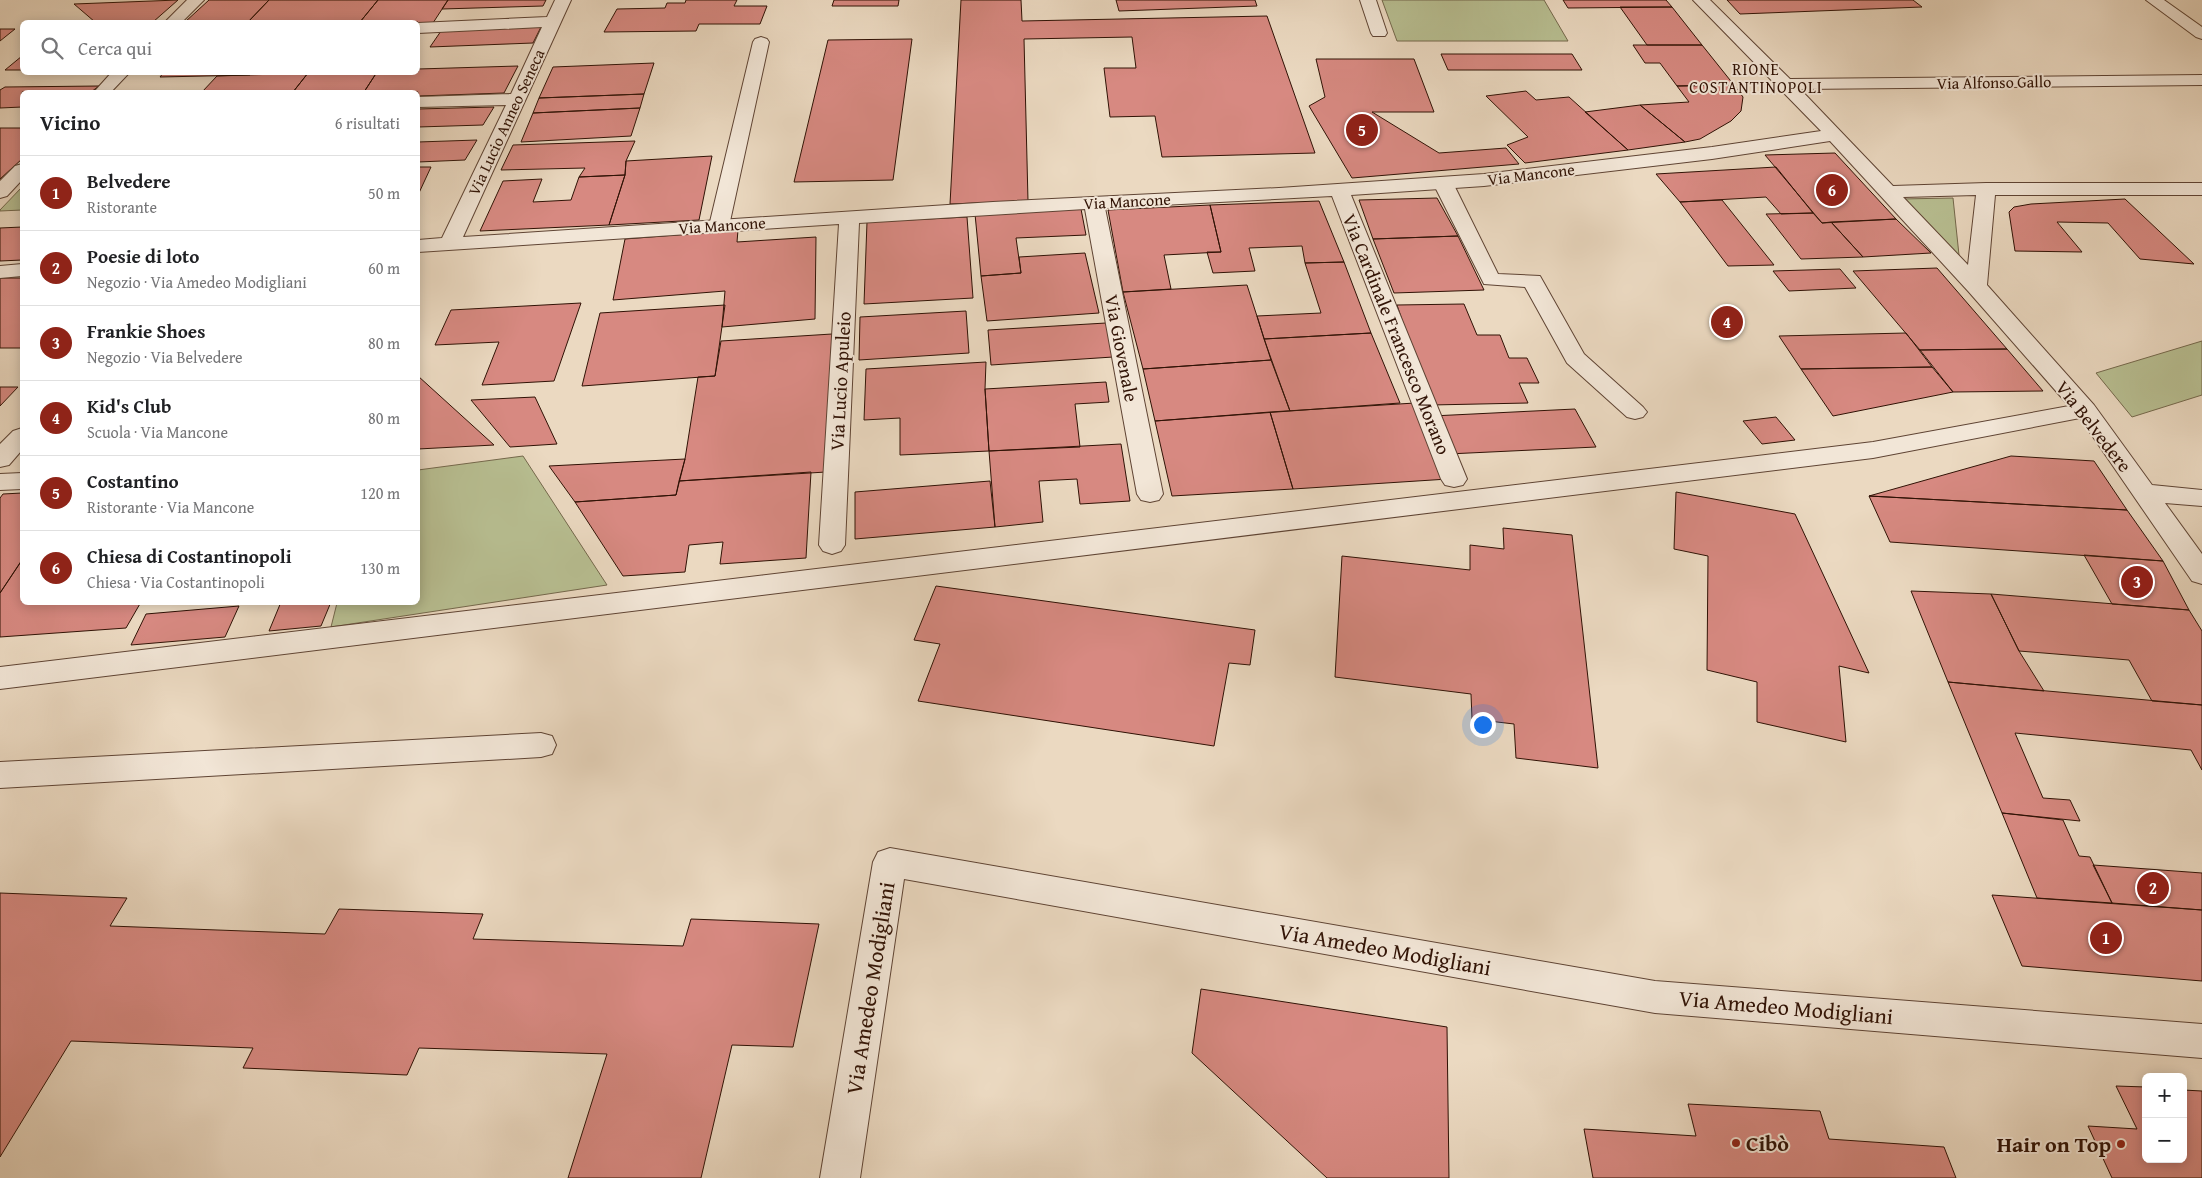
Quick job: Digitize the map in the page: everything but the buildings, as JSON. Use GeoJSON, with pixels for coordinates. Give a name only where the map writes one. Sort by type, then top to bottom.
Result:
{"type":"FeatureCollection","features":[{"type":"Feature","properties":{"kind":"street"},"geometry":{"type":"LineString","coordinates":[[175,20],[196,0]]}},
{"type":"Feature","properties":{"kind":"street","name":"Via Lucio Anneo Seneca"},"geometry":{"type":"LineString","coordinates":[[450,244],[563,0]]}},
{"type":"Feature","properties":{"kind":"street"},"geometry":{"type":"LineString","coordinates":[[1368,0],[1379,33]]}},
{"type":"Feature","properties":{"kind":"street","name":"Via Belvedere"},"geometry":{"type":"LineString","coordinates":[[1701,0],[1786,84],[1976,286],[2086,410],[2202,574]]}},
{"type":"Feature","properties":{"kind":"street"},"geometry":{"type":"LineString","coordinates":[[2154,0],[2202,34]]}},
{"type":"Feature","properties":{"kind":"street"},"geometry":{"type":"LineString","coordinates":[[420,28],[552,22]]}},
{"type":"Feature","properties":{"kind":"street"},"geometry":{"type":"LineString","coordinates":[[719,226],[761,42]]}},
{"type":"Feature","properties":{"kind":"street"},"geometry":{"type":"LineString","coordinates":[[104,90],[119,75]]}},
{"type":"Feature","properties":{"kind":"street","name":"Via Alfonso Gallo"},"geometry":{"type":"LineString","coordinates":[[1786,84],[2202,80]]}},
{"type":"Feature","properties":{"kind":"street"},"geometry":{"type":"LineString","coordinates":[[420,102],[516,99]]}},
{"type":"Feature","properties":{"kind":"street","name":"Via Mancone"},"geometry":{"type":"LineString","coordinates":[[420,246],[849,217],[1339,190],[1484,180],[1702,154],[1834,135]]}},
{"type":"Feature","properties":{"kind":"street"},"geometry":{"type":"LineString","coordinates":[[0,192],[20,172]]}},
{"type":"Feature","properties":{"kind":"street"},"geometry":{"type":"LineString","coordinates":[[1442,183],[1491,280],[1532,281],[1574,358],[1634,412]]}},
{"type":"Feature","properties":{"kind":"street"},"geometry":{"type":"LineString","coordinates":[[1886,192],[1986,189],[2202,189]]}},
{"type":"Feature","properties":{"kind":"street"},"geometry":{"type":"LineString","coordinates":[[1976,286],[1986,189]]}},
{"type":"Feature","properties":{"kind":"street","name":"Via Cardinale Francesco Morano"},"geometry":{"type":"LineString","coordinates":[[1339,190],[1454,479]]}},
{"type":"Feature","properties":{"kind":"street","name":"Via Giovenale"},"geometry":{"type":"LineString","coordinates":[[1094,203],[1150,494]]}},
{"type":"Feature","properties":{"kind":"street","name":"Via Lucio Apuleio"},"geometry":{"type":"LineString","coordinates":[[832,544],[849,217]]}},
{"type":"Feature","properties":{"kind":"street"},"geometry":{"type":"LineString","coordinates":[[0,272],[20,270]]}},
{"type":"Feature","properties":{"kind":"street"},"geometry":{"type":"LineString","coordinates":[[0,678],[1873,450],[2086,410]]}},
{"type":"Feature","properties":{"kind":"street"},"geometry":{"type":"LineString","coordinates":[[0,459],[20,438]]}},
{"type":"Feature","properties":{"kind":"street"},"geometry":{"type":"LineString","coordinates":[[0,482],[20,481]]}},
{"type":"Feature","properties":{"kind":"street"},"geometry":{"type":"LineString","coordinates":[[2145,493],[2202,498]]}},
{"type":"Feature","properties":{"kind":"street"},"geometry":{"type":"LineString","coordinates":[[0,775],[541,745]]}},
{"type":"Feature","properties":{"kind":"street","name":"Via Amedeo Modigliani"},"geometry":{"type":"LineString","coordinates":[[840,1178],[890,862],[1655,997],[2202,1040]]}},
{"type":"Feature","properties":{"kind":"green space"},"geometry":{"type":"Polygon","coordinates":[[[1382,0],[1544,0],[1568,41],[1397,41],[1382,0]]]}},
{"type":"Feature","properties":{"kind":"green space"},"geometry":{"type":"Polygon","coordinates":[[[20,189],[20,210],[0,210],[20,189]]]}},
{"type":"Feature","properties":{"kind":"green space"},"geometry":{"type":"Polygon","coordinates":[[[1953,198],[1959,255],[1900,199],[1953,198]]]}},
{"type":"Feature","properties":{"kind":"green space"},"geometry":{"type":"Polygon","coordinates":[[[2202,341],[2202,395],[2132,417],[2096,373],[2202,341]]]}},
{"type":"Feature","properties":{"kind":"green space"},"geometry":{"type":"Polygon","coordinates":[[[523,456],[607,585],[331,627],[336,605],[420,605],[420,470],[523,456]]]}},
{"type":"Feature","properties":{"kind":"place","name":"Costantino"},"geometry":{"type":"Point","coordinates":[1362,130]}},
{"type":"Feature","properties":{"kind":"place","name":"Chiesa di Costantinopoli"},"geometry":{"type":"Point","coordinates":[1832,190]}},
{"type":"Feature","properties":{"kind":"place","name":"Kid's Club"},"geometry":{"type":"Point","coordinates":[1727,322]}},
{"type":"Feature","properties":{"kind":"place","name":"Frankie Shoes"},"geometry":{"type":"Point","coordinates":[2137,582]}},
{"type":"Feature","properties":{"kind":"place","name":"Poesie di loto"},"geometry":{"type":"Point","coordinates":[2153,888]}},
{"type":"Feature","properties":{"kind":"place","name":"Belvedere"},"geometry":{"type":"Point","coordinates":[2106,938]}},
{"type":"Feature","properties":{"kind":"place","name":"Cibò"},"geometry":{"type":"Point","coordinates":[1736,1143]}},
{"type":"Feature","properties":{"kind":"place","name":"Hair on Top"},"geometry":{"type":"Point","coordinates":[2121,1144]}},
{"type":"Feature","properties":{"kind":"district","name":"RIONE COSTANTINOPOLI"},"geometry":{"type":"Point","coordinates":[1756,78]}}]}
